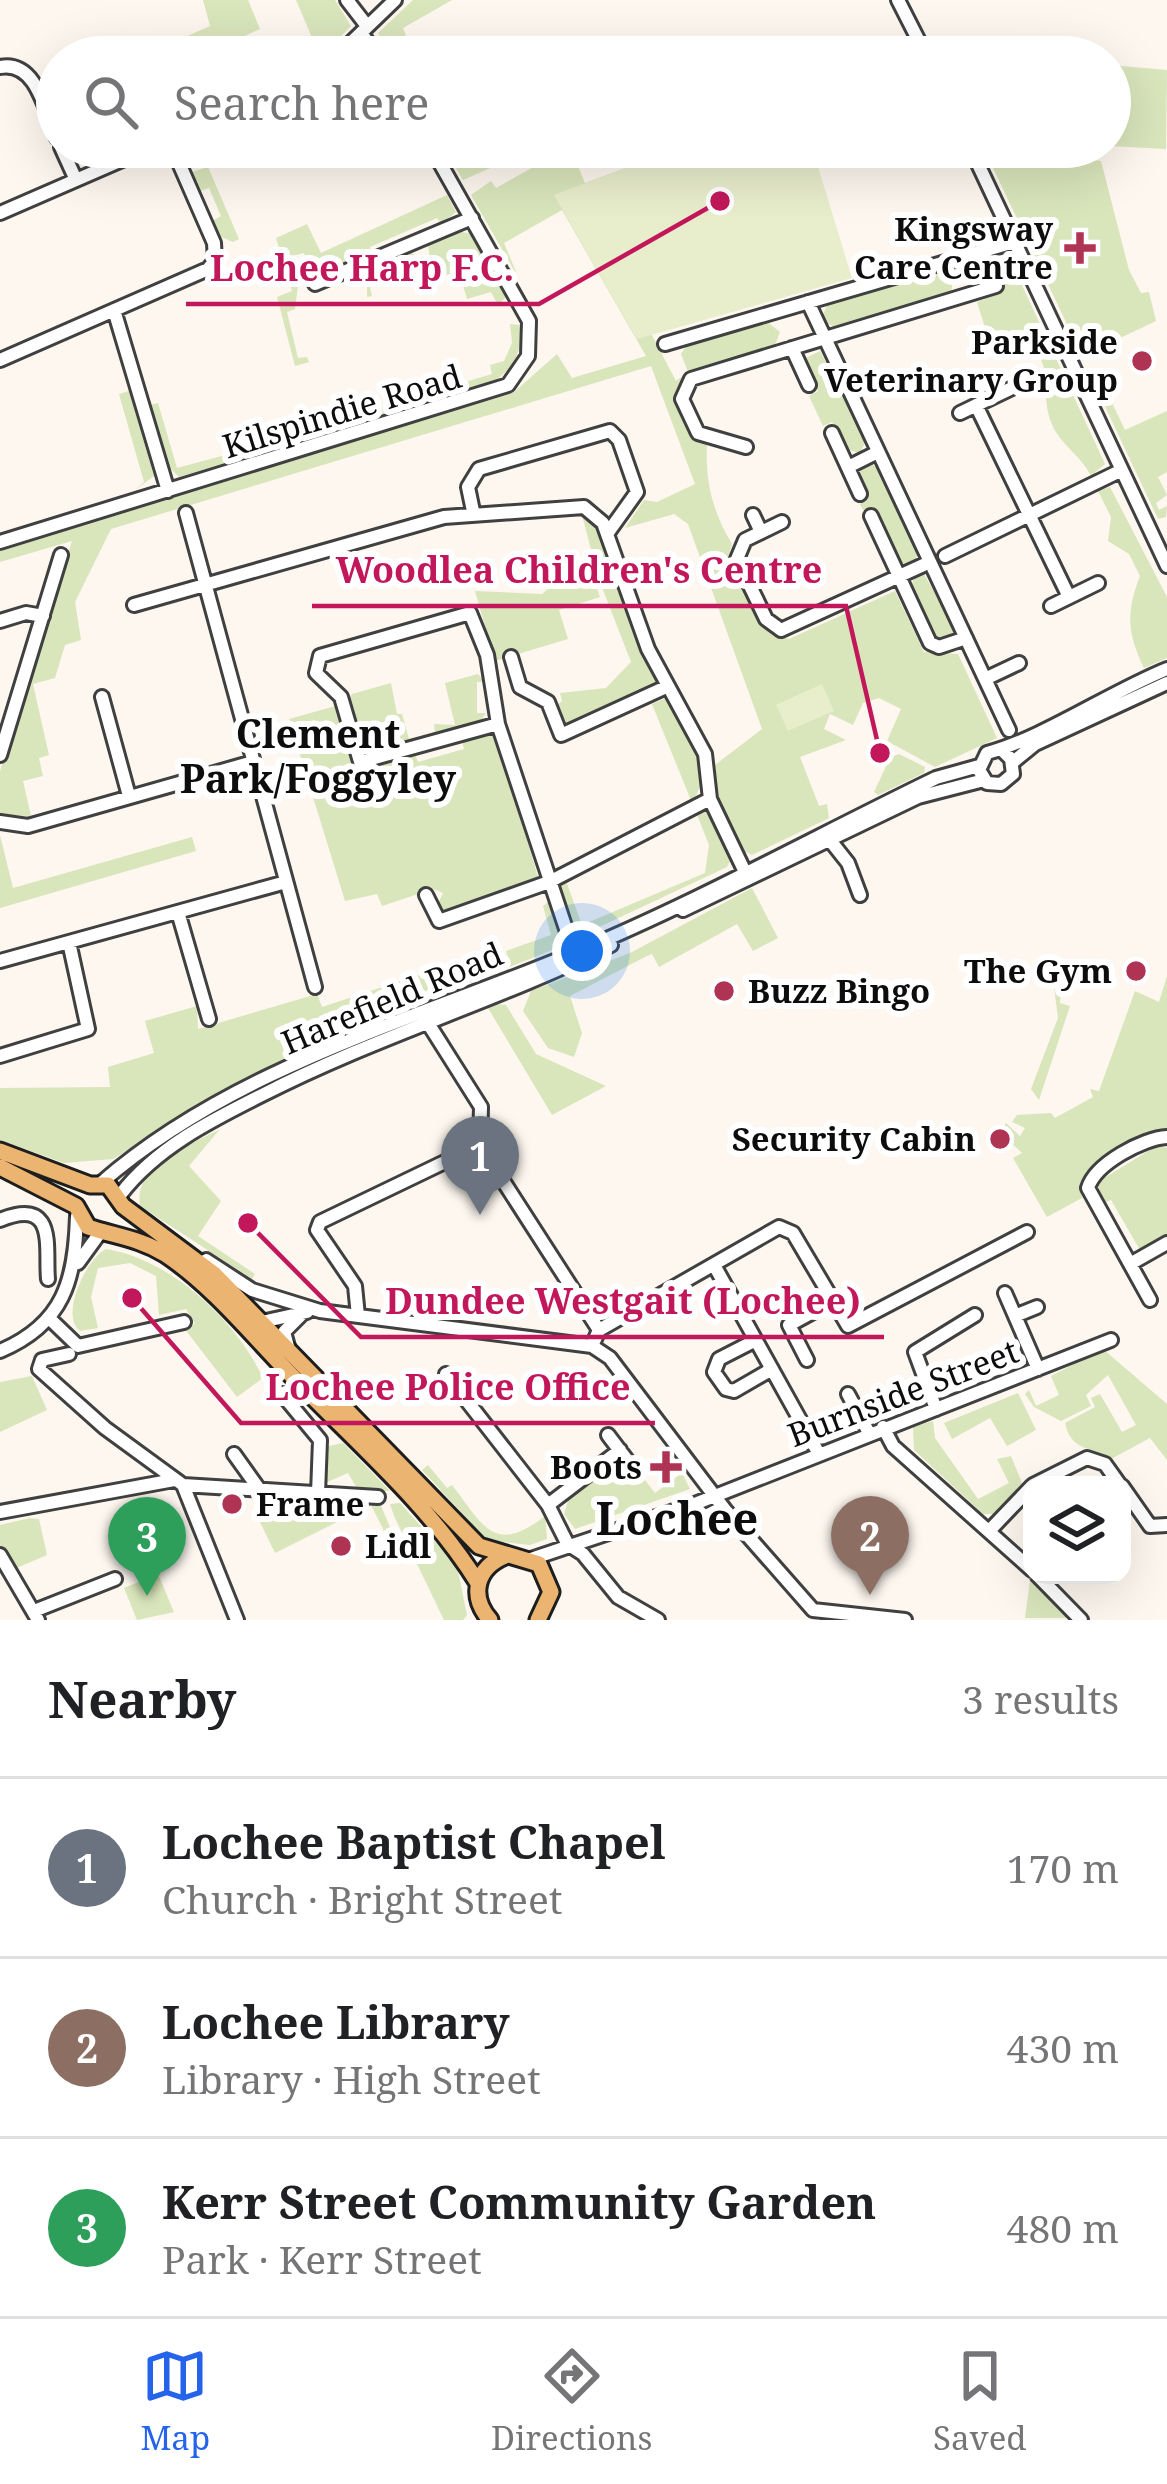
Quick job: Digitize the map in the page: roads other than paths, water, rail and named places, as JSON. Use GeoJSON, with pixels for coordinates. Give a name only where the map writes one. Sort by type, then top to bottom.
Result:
{"type":"FeatureCollection","features":[{"type":"Feature","properties":{"kind":"main road"},"geometry":{"type":"LineString","coordinates":[[0,1151],[95,1184],[184,1247],[440,1528],[478,1583],[484,1618]]}},
{"type":"Feature","properties":{"kind":"main road"},"geometry":{"type":"LineString","coordinates":[[0,1167],[77,1211],[88,1227],[106,1229],[166,1255],[289,1350],[479,1546],[531,1559],[545,1572],[549,1603],[561,1620]]}},
{"type":"Feature","properties":{"kind":"main road"},"geometry":{"type":"LineString","coordinates":[[77,1211],[95,1184]]}},
{"type":"Feature","properties":{"kind":"main road"},"geometry":{"type":"LineString","coordinates":[[106,1229],[121,1200]]}},
{"type":"Feature","properties":{"kind":"main road"},"geometry":{"type":"LineString","coordinates":[[478,1583],[489,1565],[507,1556]]}},
{"type":"Feature","properties":{"kind":"main road"},"geometry":{"type":"LineString","coordinates":[[538,1620],[549,1603]]}},
{"type":"Feature","properties":{"kind":"street"},"geometry":{"type":"LineString","coordinates":[[347,0],[367,36]]}},
{"type":"Feature","properties":{"kind":"street"},"geometry":{"type":"LineString","coordinates":[[358,36],[395,0]]}},
{"type":"Feature","properties":{"kind":"street"},"geometry":{"type":"LineString","coordinates":[[898,0],[917,36]]}},
{"type":"Feature","properties":{"kind":"street"},"geometry":{"type":"LineString","coordinates":[[0,67],[16,64],[28,71],[36,89]]}},
{"type":"Feature","properties":{"kind":"street"},"geometry":{"type":"LineString","coordinates":[[71,168],[76,180]]}},
{"type":"Feature","properties":{"kind":"street"},"geometry":{"type":"LineString","coordinates":[[0,213],[104,168]]}},
{"type":"Feature","properties":{"kind":"street"},"geometry":{"type":"LineString","coordinates":[[0,360],[215,261],[214,243],[181,168]]}},
{"type":"Feature","properties":{"kind":"street","name":"Kilspindie Road"},"geometry":{"type":"LineString","coordinates":[[0,542],[508,385],[528,356],[529,320],[443,168]]}},
{"type":"Feature","properties":{"kind":"street"},"geometry":{"type":"LineString","coordinates":[[980,168],[1167,566]]}},
{"type":"Feature","properties":{"kind":"street"},"geometry":{"type":"LineString","coordinates":[[315,284],[472,218]]}},
{"type":"Feature","properties":{"kind":"street"},"geometry":{"type":"LineString","coordinates":[[665,344],[1014,242]]}},
{"type":"Feature","properties":{"kind":"street"},"geometry":{"type":"LineString","coordinates":[[959,279],[964,296]]}},
{"type":"Feature","properties":{"kind":"street"},"geometry":{"type":"LineString","coordinates":[[746,447],[698,434],[682,399],[683,388],[691,379],[996,286]]}},
{"type":"Feature","properties":{"kind":"street"},"geometry":{"type":"LineString","coordinates":[[808,302],[1009,730]]}},
{"type":"Feature","properties":{"kind":"street"},"geometry":{"type":"LineString","coordinates":[[114,310],[168,491]]}},
{"type":"Feature","properties":{"kind":"street"},"geometry":{"type":"LineString","coordinates":[[792,348],[809,385]]}},
{"type":"Feature","properties":{"kind":"street"},"geometry":{"type":"LineString","coordinates":[[960,413],[1010,389]]}},
{"type":"Feature","properties":{"kind":"street"},"geometry":{"type":"LineString","coordinates":[[976,405],[1069,597]]}},
{"type":"Feature","properties":{"kind":"street"},"geometry":{"type":"LineString","coordinates":[[723,442],[725,423]]}},
{"type":"Feature","properties":{"kind":"street"},"geometry":{"type":"LineString","coordinates":[[473,511],[468,487],[479,469],[610,431],[619,440],[637,492],[608,534]]}},
{"type":"Feature","properties":{"kind":"street"},"geometry":{"type":"LineString","coordinates":[[832,433],[860,494]]}},
{"type":"Feature","properties":{"kind":"street"},"geometry":{"type":"LineString","coordinates":[[848,466],[878,452]]}},
{"type":"Feature","properties":{"kind":"street"},"geometry":{"type":"LineString","coordinates":[[945,556],[1122,470]]}},
{"type":"Feature","properties":{"kind":"street"},"geometry":{"type":"LineString","coordinates":[[134,605],[473,511],[584,507],[603,523],[666,687],[705,754],[710,799],[744,870]]}},
{"type":"Feature","properties":{"kind":"street"},"geometry":{"type":"LineString","coordinates":[[186,513],[315,988]]}},
{"type":"Feature","properties":{"kind":"street"},"geometry":{"type":"LineString","coordinates":[[753,515],[761,532]]}},
{"type":"Feature","properties":{"kind":"street"},"geometry":{"type":"LineString","coordinates":[[871,516],[930,643],[939,647],[966,638]]}},
{"type":"Feature","properties":{"kind":"street"},"geometry":{"type":"LineString","coordinates":[[782,522],[745,540],[737,560],[772,627],[791,629],[930,562]]}},
{"type":"Feature","properties":{"kind":"street"},"geometry":{"type":"LineString","coordinates":[[962,525],[971,543]]}},
{"type":"Feature","properties":{"kind":"street"},"geometry":{"type":"LineString","coordinates":[[0,755],[61,555]]}},
{"type":"Feature","properties":{"kind":"street"},"geometry":{"type":"LineString","coordinates":[[1051,606],[1098,584]]}},
{"type":"Feature","properties":{"kind":"street"},"geometry":{"type":"LineString","coordinates":[[366,782],[341,698],[316,673],[320,656],[465,612],[477,620],[497,724],[574,953]]}},
{"type":"Feature","properties":{"kind":"street"},"geometry":{"type":"LineString","coordinates":[[0,621],[26,614],[43,616]]}},
{"type":"Feature","properties":{"kind":"street"},"geometry":{"type":"LineString","coordinates":[[512,657],[520,687],[548,702],[561,735],[666,687]]}},
{"type":"Feature","properties":{"kind":"street"},"geometry":{"type":"LineString","coordinates":[[985,679],[1019,663]]}},
{"type":"Feature","properties":{"kind":"street","name":"Harefield Road"},"geometry":{"type":"LineString","coordinates":[[95,1184],[168,1132],[253,1086],[405,1016],[574,953],[936,778],[981,773],[1006,782],[1008,757],[1046,725],[1167,669]]}},
{"type":"Feature","properties":{"kind":"street","name":"Harefield Road"},"geometry":{"type":"LineString","coordinates":[[981,773],[987,752],[1008,757],[1167,682]]}},
{"type":"Feature","properties":{"kind":"street"},"geometry":{"type":"LineString","coordinates":[[101,697],[129,796]]}},
{"type":"Feature","properties":{"kind":"street"},"geometry":{"type":"LineString","coordinates":[[360,763],[497,724]]}},
{"type":"Feature","properties":{"kind":"street"},"geometry":{"type":"LineString","coordinates":[[0,822],[28,826],[253,762]]}},
{"type":"Feature","properties":{"kind":"street","name":"Harefield Road"},"geometry":{"type":"LineString","coordinates":[[121,1200],[140,1169],[168,1147],[241,1106],[426,1020],[578,961],[829,839],[981,773]]}},
{"type":"Feature","properties":{"kind":"street"},"geometry":{"type":"LineString","coordinates":[[426,895],[439,921],[549,882],[710,799]]}},
{"type":"Feature","properties":{"kind":"street"},"geometry":{"type":"LineString","coordinates":[[829,839],[848,863],[860,895]]}},
{"type":"Feature","properties":{"kind":"street"},"geometry":{"type":"LineString","coordinates":[[0,961],[286,882]]}},
{"type":"Feature","properties":{"kind":"street"},"geometry":{"type":"LineString","coordinates":[[178,912],[209,1019]]}},
{"type":"Feature","properties":{"kind":"street"},"geometry":{"type":"LineString","coordinates":[[0,1055],[88,1029],[69,942]]}},
{"type":"Feature","properties":{"kind":"street"},"geometry":{"type":"LineString","coordinates":[[426,1020],[482,1107],[480,1144],[599,1330]]}},
{"type":"Feature","properties":{"kind":"street"},"geometry":{"type":"LineString","coordinates":[[1150,1300],[1092,1198],[1091,1176],[1156,1138],[1167,1138]]}},
{"type":"Feature","properties":{"kind":"street"},"geometry":{"type":"LineString","coordinates":[[358,1316],[356,1286],[317,1231],[320,1222],[480,1144]]}},
{"type":"Feature","properties":{"kind":"street"},"geometry":{"type":"LineString","coordinates":[[0,1351],[50,1319],[63,1302],[76,1265],[77,1211]]}},
{"type":"Feature","properties":{"kind":"street"},"geometry":{"type":"LineString","coordinates":[[0,1220],[34,1218],[44,1225],[51,1237],[48,1279]]}},
{"type":"Feature","properties":{"kind":"street"},"geometry":{"type":"LineString","coordinates":[[592,1346],[599,1330],[786,1227],[842,1322],[857,1326],[1027,1232]]}},
{"type":"Feature","properties":{"kind":"street"},"geometry":{"type":"LineString","coordinates":[[76,1265],[106,1229]]}},
{"type":"Feature","properties":{"kind":"street"},"geometry":{"type":"LineString","coordinates":[[1130,1264],[1167,1243]]}},
{"type":"Feature","properties":{"kind":"street"},"geometry":{"type":"LineString","coordinates":[[184,1247],[252,1290],[320,1311],[592,1346],[610,1358],[715,1496],[813,1610],[905,1620]]}},
{"type":"Feature","properties":{"kind":"street"},"geometry":{"type":"LineString","coordinates":[[714,1265],[819,1454]]}},
{"type":"Feature","properties":{"kind":"street"},"geometry":{"type":"LineString","coordinates":[[1005,1293],[1039,1369]]}},
{"type":"Feature","properties":{"kind":"street"},"geometry":{"type":"LineString","coordinates":[[807,1360],[789,1325],[831,1302]]}},
{"type":"Feature","properties":{"kind":"street"},"geometry":{"type":"LineString","coordinates":[[1015,1316],[1037,1307]]}},
{"type":"Feature","properties":{"kind":"street"},"geometry":{"type":"LineString","coordinates":[[253,1325],[320,1311]]}},
{"type":"Feature","properties":{"kind":"street"},"geometry":{"type":"LineString","coordinates":[[289,1350],[284,1332],[290,1321],[320,1311]]}},
{"type":"Feature","properties":{"kind":"street"},"geometry":{"type":"LineString","coordinates":[[936,1409],[915,1352],[975,1315]]}},
{"type":"Feature","properties":{"kind":"street"},"geometry":{"type":"LineString","coordinates":[[50,1319],[78,1346],[184,1322]]}},
{"type":"Feature","properties":{"kind":"street"},"geometry":{"type":"LineString","coordinates":[[756,1340],[719,1359],[714,1372],[725,1389],[734,1391],[772,1370]]}},
{"type":"Feature","properties":{"kind":"street","name":"Burnside Street"},"geometry":{"type":"LineString","coordinates":[[531,1559],[715,1496],[1111,1340]]}},
{"type":"Feature","properties":{"kind":"street"},"geometry":{"type":"LineString","coordinates":[[69,1354],[42,1360],[40,1369],[104,1428],[179,1482],[237,1620]]}},
{"type":"Feature","properties":{"kind":"street"},"geometry":{"type":"LineString","coordinates":[[446,1374],[548,1505],[568,1545],[583,1554],[618,1597],[658,1620]]}},
{"type":"Feature","properties":{"kind":"street"},"geometry":{"type":"LineString","coordinates":[[282,1394],[320,1440],[318,1493]]}},
{"type":"Feature","properties":{"kind":"street"},"geometry":{"type":"LineString","coordinates":[[848,1394],[869,1433]]}},
{"type":"Feature","properties":{"kind":"street"},"geometry":{"type":"LineString","coordinates":[[884,1427],[892,1446],[1023,1563]]}},
{"type":"Feature","properties":{"kind":"street"},"geometry":{"type":"LineString","coordinates":[[608,1435],[631,1464]]}},
{"type":"Feature","properties":{"kind":"street"},"geometry":{"type":"LineString","coordinates":[[548,1505],[620,1450]]}},
{"type":"Feature","properties":{"kind":"street"},"geometry":{"type":"LineString","coordinates":[[234,1454],[259,1489]]}},
{"type":"Feature","properties":{"kind":"street"},"geometry":{"type":"LineString","coordinates":[[1051,1476],[1087,1458],[1106,1464],[1114,1476]]}},
{"type":"Feature","properties":{"kind":"street"},"geometry":{"type":"LineString","coordinates":[[0,1512],[179,1482],[378,1497]]}},
{"type":"Feature","properties":{"kind":"street"},"geometry":{"type":"LineString","coordinates":[[988,1532],[1023,1495]]}},
{"type":"Feature","properties":{"kind":"street"},"geometry":{"type":"LineString","coordinates":[[1131,1500],[1150,1526],[1167,1525]]}},
{"type":"Feature","properties":{"kind":"street"},"geometry":{"type":"LineString","coordinates":[[545,1572],[568,1545]]}},
{"type":"Feature","properties":{"kind":"street"},"geometry":{"type":"LineString","coordinates":[[0,1556],[36,1616],[115,1579]]}},
{"type":"Feature","properties":{"kind":"street"},"geometry":{"type":"LineString","coordinates":[[1046,1584],[1082,1620]]}},
{"type":"Feature","properties":{"kind":"street"},"geometry":{"type":"LineString","coordinates":[[801,1620],[813,1610]]}},
{"type":"Feature","properties":{"kind":"place","name":"Lochee Harp F.C."},"geometry":{"type":"Point","coordinates":[720,201]}},
{"type":"Feature","properties":{"kind":"place","name":"Kingsway Care Centre"},"geometry":{"type":"Point","coordinates":[1080,248]}},
{"type":"Feature","properties":{"kind":"place","name":"Parkside Veterinary Group"},"geometry":{"type":"Point","coordinates":[1142,361]}},
{"type":"Feature","properties":{"kind":"place","name":"Woodlea Children's Centre"},"geometry":{"type":"Point","coordinates":[880,753]}},
{"type":"Feature","properties":{"kind":"place","name":"The Gym"},"geometry":{"type":"Point","coordinates":[1136,971]}},
{"type":"Feature","properties":{"kind":"place","name":"Buzz Bingo"},"geometry":{"type":"Point","coordinates":[724,991]}},
{"type":"Feature","properties":{"kind":"place","name":"Security Cabin"},"geometry":{"type":"Point","coordinates":[1000,1139]}},
{"type":"Feature","properties":{"kind":"place","name":"Lochee Baptist Chapel"},"geometry":{"type":"Point","coordinates":[480,1215]}},
{"type":"Feature","properties":{"kind":"place","name":"Dundee Westgait (Lochee)"},"geometry":{"type":"Point","coordinates":[248,1223]}},
{"type":"Feature","properties":{"kind":"place","name":"Lochee Police Office"},"geometry":{"type":"Point","coordinates":[132,1298]}},
{"type":"Feature","properties":{"kind":"place","name":"Boots"},"geometry":{"type":"Point","coordinates":[666,1467]}},
{"type":"Feature","properties":{"kind":"place","name":"Frame"},"geometry":{"type":"Point","coordinates":[232,1504]}},
{"type":"Feature","properties":{"kind":"place","name":"Lidl"},"geometry":{"type":"Point","coordinates":[341,1546]}},
{"type":"Feature","properties":{"kind":"place","name":"Lochee Library"},"geometry":{"type":"Point","coordinates":[870,1595]}},
{"type":"Feature","properties":{"kind":"place","name":"Kerr Street Community Garden"},"geometry":{"type":"Point","coordinates":[147,1596]}},
{"type":"Feature","properties":{"kind":"district","name":"Clement Park/Foggyley"},"geometry":{"type":"Point","coordinates":[318,756]}},
{"type":"Feature","properties":{"kind":"district","name":"Lochee"},"geometry":{"type":"Point","coordinates":[677,1519]}}]}
